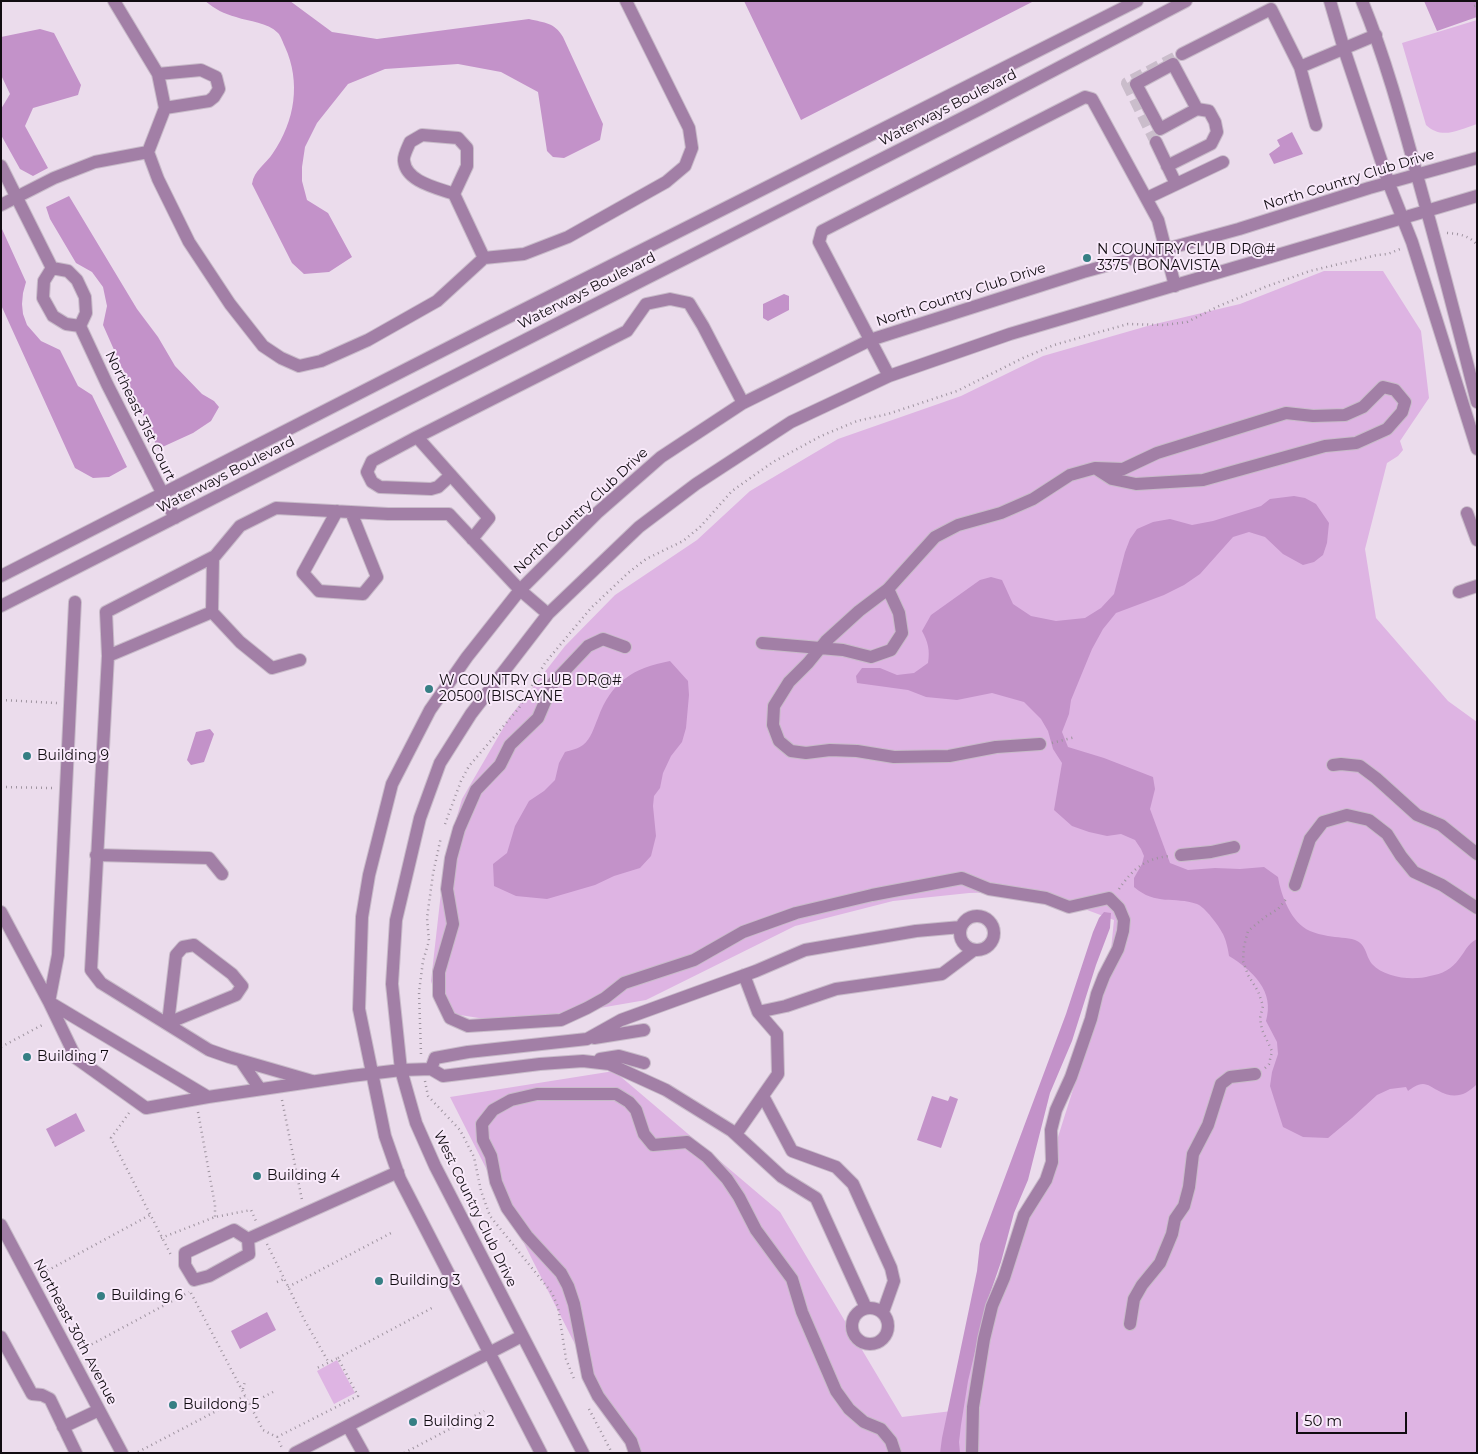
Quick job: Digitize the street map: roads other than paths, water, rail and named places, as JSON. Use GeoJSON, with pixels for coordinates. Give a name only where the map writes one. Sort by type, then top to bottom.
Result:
{"type":"FeatureCollection","features":[{"type":"Feature","properties":{"kind":"street"},"geometry":{"type":"LineString","coordinates":[[114,1],[158,74],[165,108],[148,152],[158,179],[189,242],[230,304],[263,346],[281,358],[299,366],[321,361],[368,340],[437,301],[484,258],[524,254],[568,237],[666,182],[685,166],[692,148],[690,128],[626,1]]}},
{"type":"Feature","properties":{"kind":"street","name":"Waterways Boulevard"},"geometry":{"type":"LineString","coordinates":[[1,576],[1137,1]]}},
{"type":"Feature","properties":{"kind":"street","name":"Waterways Boulevard"},"geometry":{"type":"LineString","coordinates":[[1,606],[978,110],[1186,1]]}},
{"type":"Feature","properties":{"kind":"street"},"geometry":{"type":"LineString","coordinates":[[1330,1],[1389,184],[1412,242],[1477,449]]}},
{"type":"Feature","properties":{"kind":"street"},"geometry":{"type":"LineString","coordinates":[[1362,1],[1376,35],[1417,175],[1477,402]]}},
{"type":"Feature","properties":{"kind":"street"},"geometry":{"type":"LineString","coordinates":[[1182,54],[1271,9],[1300,67],[1316,125]]}},
{"type":"Feature","properties":{"kind":"street"},"geometry":{"type":"LineString","coordinates":[[1300,67],[1376,35]]}},
{"type":"Feature","properties":{"kind":"street"},"geometry":{"type":"LineString","coordinates":[[1167,166],[1211,144],[1217,132],[1215,122],[1209,111],[1197,109],[1160,129],[1136,84],[1173,64],[1197,109]]}},
{"type":"Feature","properties":{"kind":"street"},"geometry":{"type":"LineString","coordinates":[[158,74],[200,70],[216,77],[219,89],[214,98],[165,108]]}},
{"type":"Feature","properties":{"kind":"street"},"geometry":{"type":"LineString","coordinates":[[889,376],[819,242],[822,230],[1084,97],[1092,99],[1159,222],[1175,286]]}},
{"type":"Feature","properties":{"kind":"street"},"geometry":{"type":"LineString","coordinates":[[454,194],[467,166],[467,148],[458,138],[422,135],[410,142],[403,160],[408,172],[422,182],[454,194],[484,258]]}},
{"type":"Feature","properties":{"kind":"street"},"geometry":{"type":"LineString","coordinates":[[1156,142],[1176,184]]}},
{"type":"Feature","properties":{"kind":"street"},"geometry":{"type":"LineString","coordinates":[[1,205],[54,178],[96,162],[148,152]]}},
{"type":"Feature","properties":{"kind":"street","name":"North Country Club Drive"},"geometry":{"type":"LineString","coordinates":[[520,590],[597,514],[661,457],[744,403],[870,340],[1083,272],[1239,229],[1477,158]]}},
{"type":"Feature","properties":{"kind":"street"},"geometry":{"type":"LineString","coordinates":[[1147,198],[1223,162]]}},
{"type":"Feature","properties":{"kind":"street"},"geometry":{"type":"LineString","coordinates":[[1,166],[52,268]]}},
{"type":"Feature","properties":{"kind":"street"},"geometry":{"type":"LineString","coordinates":[[312,1081],[209,1050],[101,983],[90,970],[108,656],[106,612],[212,557],[240,526],[276,508],[337,512],[449,514],[520,590],[548,614],[639,527],[696,484],[791,422],[889,376],[1010,334],[1477,196]]}},
{"type":"Feature","properties":{"kind":"street"},"geometry":{"type":"LineString","coordinates":[[52,268],[68,271],[77,280],[85,296],[86,313],[80,326],[66,324],[53,316],[43,298],[44,281],[52,268]]}},
{"type":"Feature","properties":{"kind":"street"},"geometry":{"type":"LineString","coordinates":[[451,475],[438,487],[431,489],[380,487],[372,482],[367,472],[372,461],[627,331],[646,304],[670,299],[689,303],[704,326],[744,403]]}},
{"type":"Feature","properties":{"kind":"street","name":"Northeast 31st Court"},"geometry":{"type":"LineString","coordinates":[[80,326],[174,518]]}},
{"type":"Feature","properties":{"kind":"street"},"geometry":{"type":"LineString","coordinates":[[1040,744],[996,747],[949,756],[912,758],[858,751],[830,750],[806,753],[791,751],[778,741],[772,726],[774,706],[789,682],[820,648],[859,611],[888,589],[935,537],[958,525],[1001,513],[1033,499],[1070,475],[1095,468],[1122,469],[1156,453],[1286,413],[1313,416],[1346,415],[1363,407],[1383,387],[1396,390],[1405,402],[1402,412],[1387,430],[1356,443],[1325,446],[1204,480],[1136,484],[1112,480],[1095,468]]}},
{"type":"Feature","properties":{"kind":"street"},"geometry":{"type":"LineString","coordinates":[[417,437],[489,518],[472,539]]}},
{"type":"Feature","properties":{"kind":"street"},"geometry":{"type":"LineString","coordinates":[[337,512],[303,573],[319,591],[363,594],[377,577],[351,512]]}},
{"type":"Feature","properties":{"kind":"street"},"geometry":{"type":"LineString","coordinates":[[1467,513],[1477,540]]}},
{"type":"Feature","properties":{"kind":"street"},"geometry":{"type":"LineString","coordinates":[[212,557],[212,612],[240,642],[272,668],[300,660]]}},
{"type":"Feature","properties":{"kind":"street"},"geometry":{"type":"LineString","coordinates":[[1458,592],[1477,586]]}},
{"type":"Feature","properties":{"kind":"street"},"geometry":{"type":"LineString","coordinates":[[762,643],[843,650],[871,657],[891,650],[902,633],[899,613],[888,589]]}},
{"type":"Feature","properties":{"kind":"street"},"geometry":{"type":"LineString","coordinates":[[520,590],[467,657],[430,710],[392,784],[369,875],[362,917],[359,1009],[385,1136],[398,1172],[541,1453]]}},
{"type":"Feature","properties":{"kind":"street"},"geometry":{"type":"LineString","coordinates":[[49,1002],[58,956],[75,602]]}},
{"type":"Feature","properties":{"kind":"street"},"geometry":{"type":"LineString","coordinates":[[108,656],[212,612]]}},
{"type":"Feature","properties":{"kind":"street","name":"West Country Club Drive"},"geometry":{"type":"LineString","coordinates":[[548,614],[470,714],[440,763],[420,818],[396,920],[392,984],[401,1070],[416,1123],[434,1166],[583,1453]]}},
{"type":"Feature","properties":{"kind":"street"},"geometry":{"type":"LineString","coordinates":[[625,647],[603,639],[588,646],[553,683],[538,718],[510,745],[500,764],[476,790],[459,829],[451,858],[447,888],[453,924],[439,972],[439,995],[450,1018],[468,1026],[561,1020],[605,998],[624,982],[694,960],[743,932],[788,916],[872,895],[962,878],[989,889],[1046,898],[1068,907],[1109,898],[1119,908],[1124,920],[1123,931],[1118,949],[1097,994],[1091,1019],[1054,1117],[1051,1130],[1052,1162],[1046,1180],[1024,1215],[1004,1278],[992,1306],[984,1339],[973,1407],[972,1453]]}},
{"type":"Feature","properties":{"kind":"street"},"geometry":{"type":"LineString","coordinates":[[1333,765],[1360,766],[1417,815],[1441,825],[1477,854]]}},
{"type":"Feature","properties":{"kind":"street"},"geometry":{"type":"LineString","coordinates":[[1295,885],[1310,839],[1323,822],[1347,815],[1369,820],[1387,834],[1400,856],[1414,872],[1442,886],[1477,908]]}},
{"type":"Feature","properties":{"kind":"street"},"geometry":{"type":"LineString","coordinates":[[1181,855],[1211,852],[1234,847]]}},
{"type":"Feature","properties":{"kind":"street"},"geometry":{"type":"LineString","coordinates":[[96,855],[209,858],[222,874]]}},
{"type":"Feature","properties":{"kind":"street"},"geometry":{"type":"LineString","coordinates":[[1,912],[49,1002],[76,1058],[146,1108],[312,1081],[401,1070],[431,1070],[443,1076],[540,1064],[609,1061],[619,1056],[644,1064]]}},
{"type":"Feature","properties":{"kind":"street"},"geometry":{"type":"LineString","coordinates":[[758,1012],[786,1006],[836,990],[942,974],[974,950],[984,949],[992,942],[994,931],[985,918],[969,918],[962,927],[961,938],[964,943],[974,950]]}},
{"type":"Feature","properties":{"kind":"street"},"geometry":{"type":"LineString","coordinates":[[609,1061],[609,1031],[621,1020],[744,975],[805,950],[916,931],[962,927]]}},
{"type":"Feature","properties":{"kind":"street"},"geometry":{"type":"LineString","coordinates":[[194,945],[232,974],[242,986],[236,995],[168,1023],[176,955],[183,946],[194,945]]}},
{"type":"Feature","properties":{"kind":"street"},"geometry":{"type":"LineString","coordinates":[[736,1134],[778,1074],[777,1034],[758,1012],[744,975]]}},
{"type":"Feature","properties":{"kind":"street"},"geometry":{"type":"LineString","coordinates":[[49,1002],[202,1098]]}},
{"type":"Feature","properties":{"kind":"street"},"geometry":{"type":"LineString","coordinates":[[431,1070],[435,1058],[468,1052],[587,1039],[609,1031],[644,1030]]}},
{"type":"Feature","properties":{"kind":"street"},"geometry":{"type":"LineString","coordinates":[[241,1061],[260,1089]]}},
{"type":"Feature","properties":{"kind":"street"},"geometry":{"type":"LineString","coordinates":[[609,1061],[666,1090],[736,1134],[782,1177],[816,1198],[866,1308]]}},
{"type":"Feature","properties":{"kind":"street"},"geometry":{"type":"LineString","coordinates":[[1130,1324],[1134,1299],[1142,1285],[1160,1263],[1172,1234],[1175,1219],[1184,1206],[1189,1187],[1193,1154],[1208,1125],[1221,1084],[1230,1078],[1255,1074]]}},
{"type":"Feature","properties":{"kind":"street"},"geometry":{"type":"LineString","coordinates":[[635,1453],[631,1442],[598,1396],[588,1376],[574,1304],[568,1286],[561,1274],[527,1236],[507,1208],[496,1182],[491,1156],[483,1140],[482,1124],[493,1110],[511,1100],[537,1094],[616,1094],[629,1102],[636,1110],[644,1134],[653,1145],[687,1142],[707,1157],[727,1179],[739,1197],[756,1230],[792,1279],[802,1312],[836,1391],[849,1409],[864,1422],[881,1429],[890,1441],[895,1453]]}},
{"type":"Feature","properties":{"kind":"street"},"geometry":{"type":"LineString","coordinates":[[763,1096],[792,1152],[836,1167],[853,1184],[891,1268],[894,1281],[883,1312]]}},
{"type":"Feature","properties":{"kind":"street"},"geometry":{"type":"LineString","coordinates":[[248,1239],[398,1172]]}},
{"type":"Feature","properties":{"kind":"street","name":"Northeast 30th Avenue"},"geometry":{"type":"LineString","coordinates":[[1,1225],[122,1453]]}},
{"type":"Feature","properties":{"kind":"street"},"geometry":{"type":"LineString","coordinates":[[234,1230],[248,1239],[249,1254],[209,1276],[194,1280],[185,1265],[185,1253],[234,1230]]}},
{"type":"Feature","properties":{"kind":"street"},"geometry":{"type":"LineString","coordinates":[[872,1307],[883,1312],[888,1322],[886,1334],[878,1342],[866,1344],[856,1337],[852,1325],[856,1314],[872,1307]]}},
{"type":"Feature","properties":{"kind":"street"},"geometry":{"type":"LineString","coordinates":[[1,1336],[32,1394],[42,1395],[50,1399],[76,1453]]}},
{"type":"Feature","properties":{"kind":"street"},"geometry":{"type":"LineString","coordinates":[[295,1453],[522,1336]]}},
{"type":"Feature","properties":{"kind":"street"},"geometry":{"type":"LineString","coordinates":[[63,1427],[99,1410]]}},
{"type":"Feature","properties":{"kind":"street"},"geometry":{"type":"LineString","coordinates":[[348,1426],[363,1453]]}},
{"type":"Feature","properties":{"kind":"tunnel"},"geometry":{"type":"LineString","coordinates":[[1156,142],[1127,83],[1182,54]]}},
{"type":"Feature","properties":{"kind":"place","name":"N COUNTRY CLUB DR@# 3375 (BONAVISTA"},"geometry":{"type":"Point","coordinates":[1087,258]}},
{"type":"Feature","properties":{"kind":"place","name":"W COUNTRY CLUB DR@# 20500 (BISCAYNE"},"geometry":{"type":"Point","coordinates":[429,689]}},
{"type":"Feature","properties":{"kind":"place","name":"Building 9"},"geometry":{"type":"Point","coordinates":[27,756]}},
{"type":"Feature","properties":{"kind":"place","name":"Building 7"},"geometry":{"type":"Point","coordinates":[27,1057]}},
{"type":"Feature","properties":{"kind":"place","name":"Building 4"},"geometry":{"type":"Point","coordinates":[257,1176]}},
{"type":"Feature","properties":{"kind":"place","name":"Building 3"},"geometry":{"type":"Point","coordinates":[379,1281]}},
{"type":"Feature","properties":{"kind":"place","name":"Building 6"},"geometry":{"type":"Point","coordinates":[101,1296]}},
{"type":"Feature","properties":{"kind":"place","name":"Buildong 5"},"geometry":{"type":"Point","coordinates":[173,1405]}},
{"type":"Feature","properties":{"kind":"place","name":"Building 2"},"geometry":{"type":"Point","coordinates":[413,1422]}}]}
